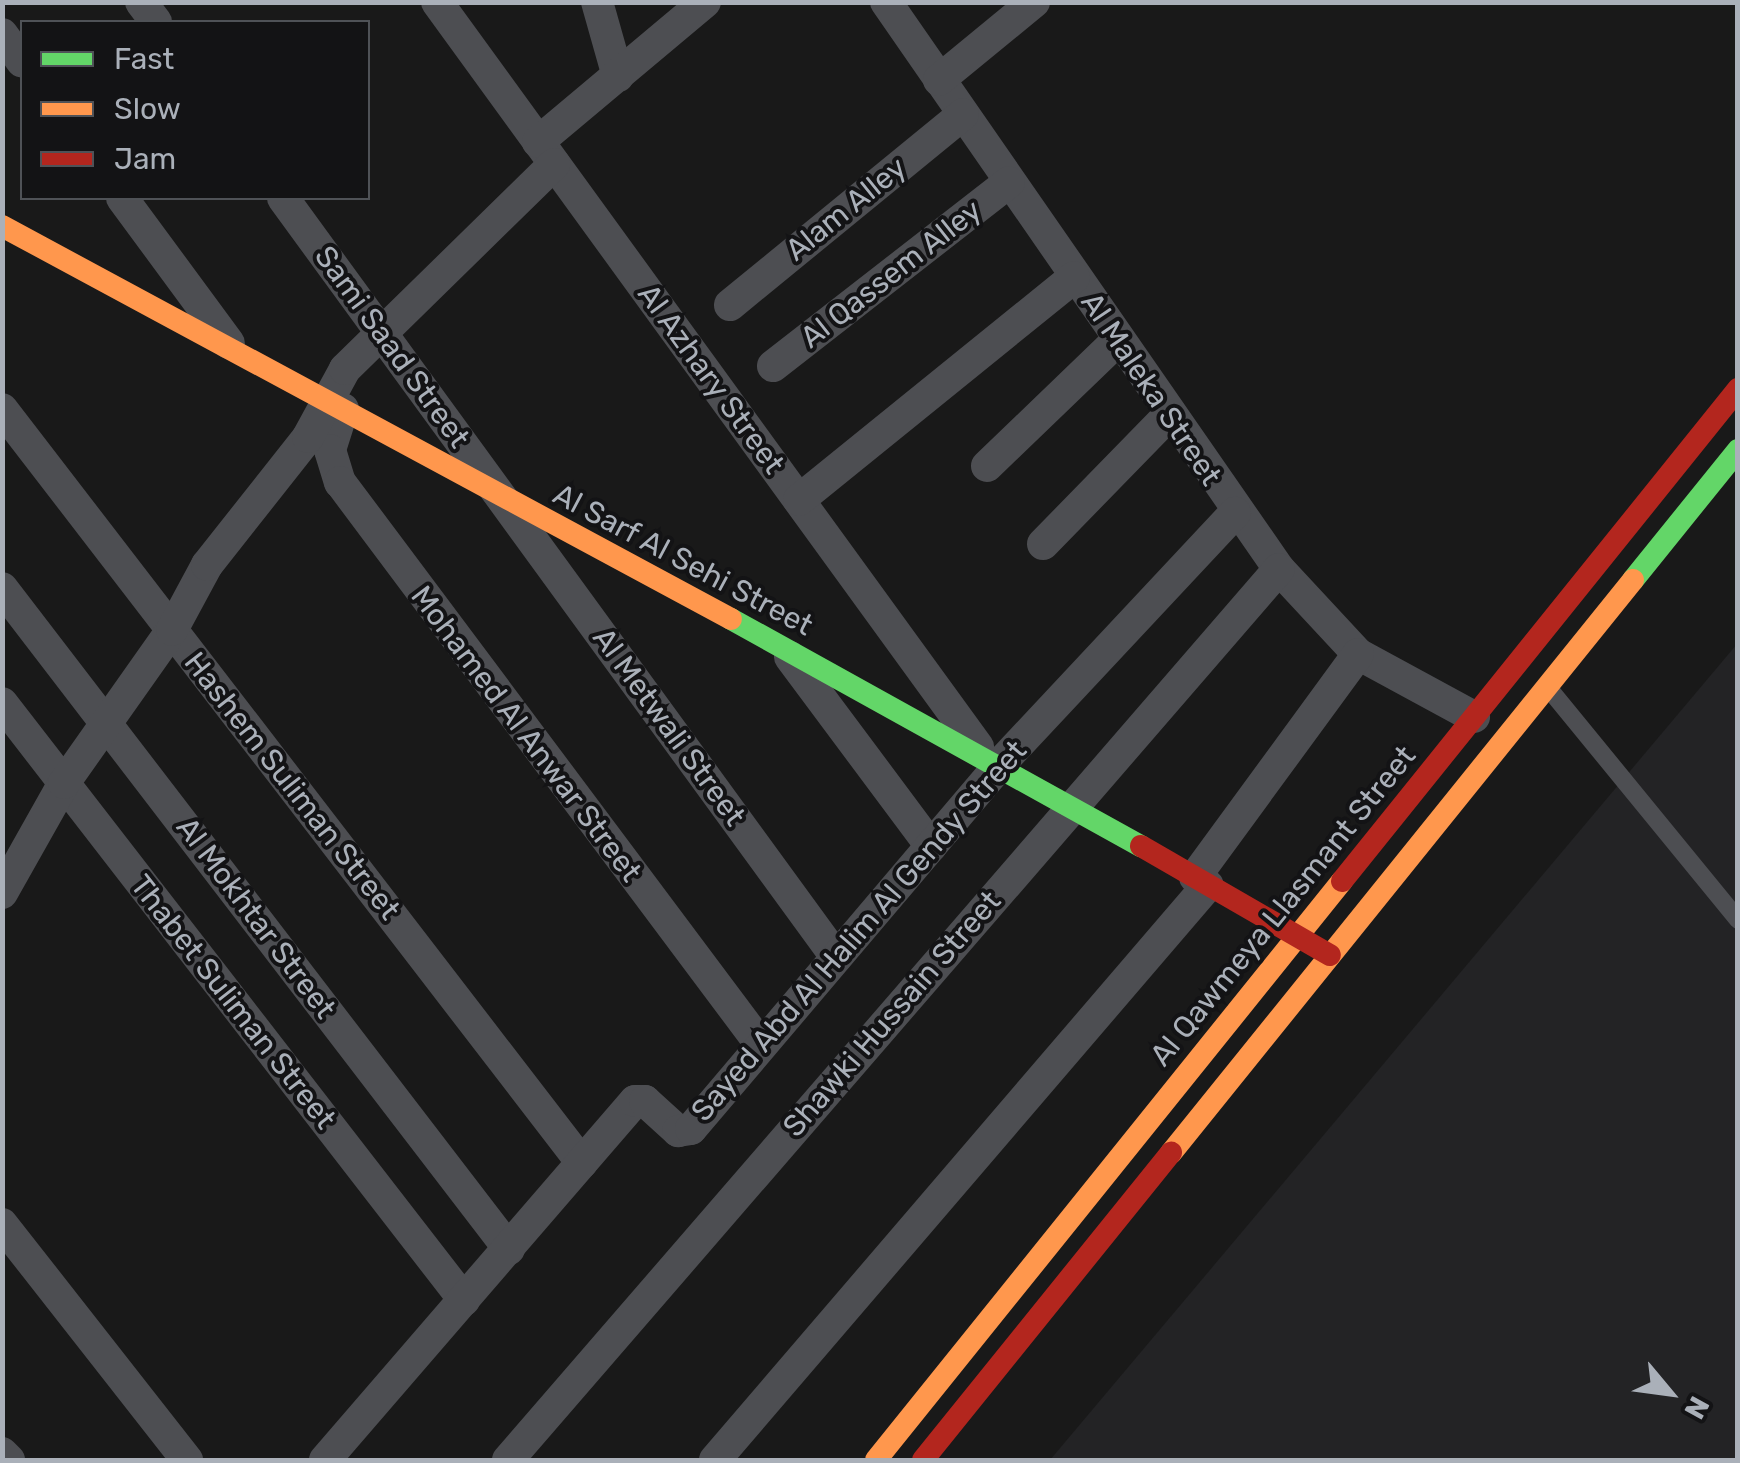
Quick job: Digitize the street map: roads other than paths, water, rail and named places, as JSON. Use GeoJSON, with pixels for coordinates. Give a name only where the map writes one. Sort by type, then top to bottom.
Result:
{"type":"FeatureCollection","features":[{"type":"Feature","properties":{"kind":"main road","name":"Al Sarf Al Sehi Street"},"geometry":{"type":"LineString","coordinates":[[2,226],[992,760],[1330,955]]}},
{"type":"Feature","properties":{"kind":"main road","name":"Al Qawmeya Llasmant Street"},"geometry":{"type":"LineString","coordinates":[[876,1460],[1738,389]]}},
{"type":"Feature","properties":{"kind":"main road"},"geometry":{"type":"LineString","coordinates":[[923,1460],[1738,450]]}},
{"type":"Feature","properties":{"kind":"main road"},"geometry":{"type":"LineString","coordinates":[[1524,654],[1547,685]]}},
{"type":"Feature","properties":{"kind":"street","name":"Al Azhary Street"},"geometry":{"type":"LineString","coordinates":[[436,2],[992,760]]}},
{"type":"Feature","properties":{"kind":"street"},"geometry":{"type":"LineString","coordinates":[[597,2],[618,76]]}},
{"type":"Feature","properties":{"kind":"street"},"geometry":{"type":"LineString","coordinates":[[2,893],[64,783],[172,630],[207,565],[335,405],[345,368],[618,76],[706,2]]}},
{"type":"Feature","properties":{"kind":"street","name":"Al Maleka Street"},"geometry":{"type":"LineString","coordinates":[[886,2],[1279,569],[1358,654],[1474,716]]}},
{"type":"Feature","properties":{"kind":"street"},"geometry":{"type":"LineString","coordinates":[[940,80],[1034,2]]}},
{"type":"Feature","properties":{"kind":"street"},"geometry":{"type":"LineString","coordinates":[[2,34],[20,59]]}},
{"type":"Feature","properties":{"kind":"street","name":"Alam Alley"},"geometry":{"type":"LineString","coordinates":[[730,304],[963,114]]}},
{"type":"Feature","properties":{"kind":"street","name":"Al Qassem Alley"},"geometry":{"type":"LineString","coordinates":[[773,366],[1010,182]]}},
{"type":"Feature","properties":{"kind":"street"},"geometry":{"type":"LineString","coordinates":[[123,200],[234,351]]}},
{"type":"Feature","properties":{"kind":"street","name":"Sami Saad Street"},"geometry":{"type":"LineString","coordinates":[[284,200],[500,496]]}},
{"type":"Feature","properties":{"kind":"street"},"geometry":{"type":"LineString","coordinates":[[798,500],[1074,277]]}},
{"type":"Feature","properties":{"kind":"street"},"geometry":{"type":"LineString","coordinates":[[987,466],[1118,340]]}},
{"type":"Feature","properties":{"kind":"street","name":"Mohamed Al Anwar Street"},"geometry":{"type":"LineString","coordinates":[[335,405],[330,450],[340,482],[761,1046]]}},
{"type":"Feature","properties":{"kind":"street","name":"Hashem Suliman Street"},"geometry":{"type":"LineString","coordinates":[[2,409],[582,1163]]}},
{"type":"Feature","properties":{"kind":"street"},"geometry":{"type":"LineString","coordinates":[[1042,544],[1169,415]]}},
{"type":"Feature","properties":{"kind":"street","name":"Al Metwali Street"},"geometry":{"type":"LineString","coordinates":[[500,496],[836,957]]}},
{"type":"Feature","properties":{"kind":"street","name":"Sayed Abd Al Halim Al Gendy Street"},"geometry":{"type":"LineString","coordinates":[[325,1460],[638,1100],[678,1131],[688,1131],[931,846],[992,760],[1236,512]]}},
{"type":"Feature","properties":{"kind":"street","name":"Shawki Hussain Street"},"geometry":{"type":"LineString","coordinates":[[508,1460],[1279,569]]}},
{"type":"Feature","properties":{"kind":"street","name":"Al Mokhtar Street"},"geometry":{"type":"LineString","coordinates":[[2,588],[508,1248]]}},
{"type":"Feature","properties":{"kind":"street"},"geometry":{"type":"LineString","coordinates":[[783,647],[931,846]]}},
{"type":"Feature","properties":{"kind":"street"},"geometry":{"type":"LineString","coordinates":[[715,1460],[1202,881],[1358,654]]}},
{"type":"Feature","properties":{"kind":"street","name":"Thabet Suliman Street"},"geometry":{"type":"LineString","coordinates":[[2,703],[464,1300]]}},
{"type":"Feature","properties":{"kind":"street"},"geometry":{"type":"LineString","coordinates":[[2,1224],[187,1460]]}},
{"type":"Feature","properties":{"kind":"street"},"geometry":{"type":"LineString","coordinates":[[2,1453],[9,1460]]}},
{"type":"Feature","properties":{"kind":"lane"},"geometry":{"type":"LineString","coordinates":[[1547,685],[1738,920]]}}]}
